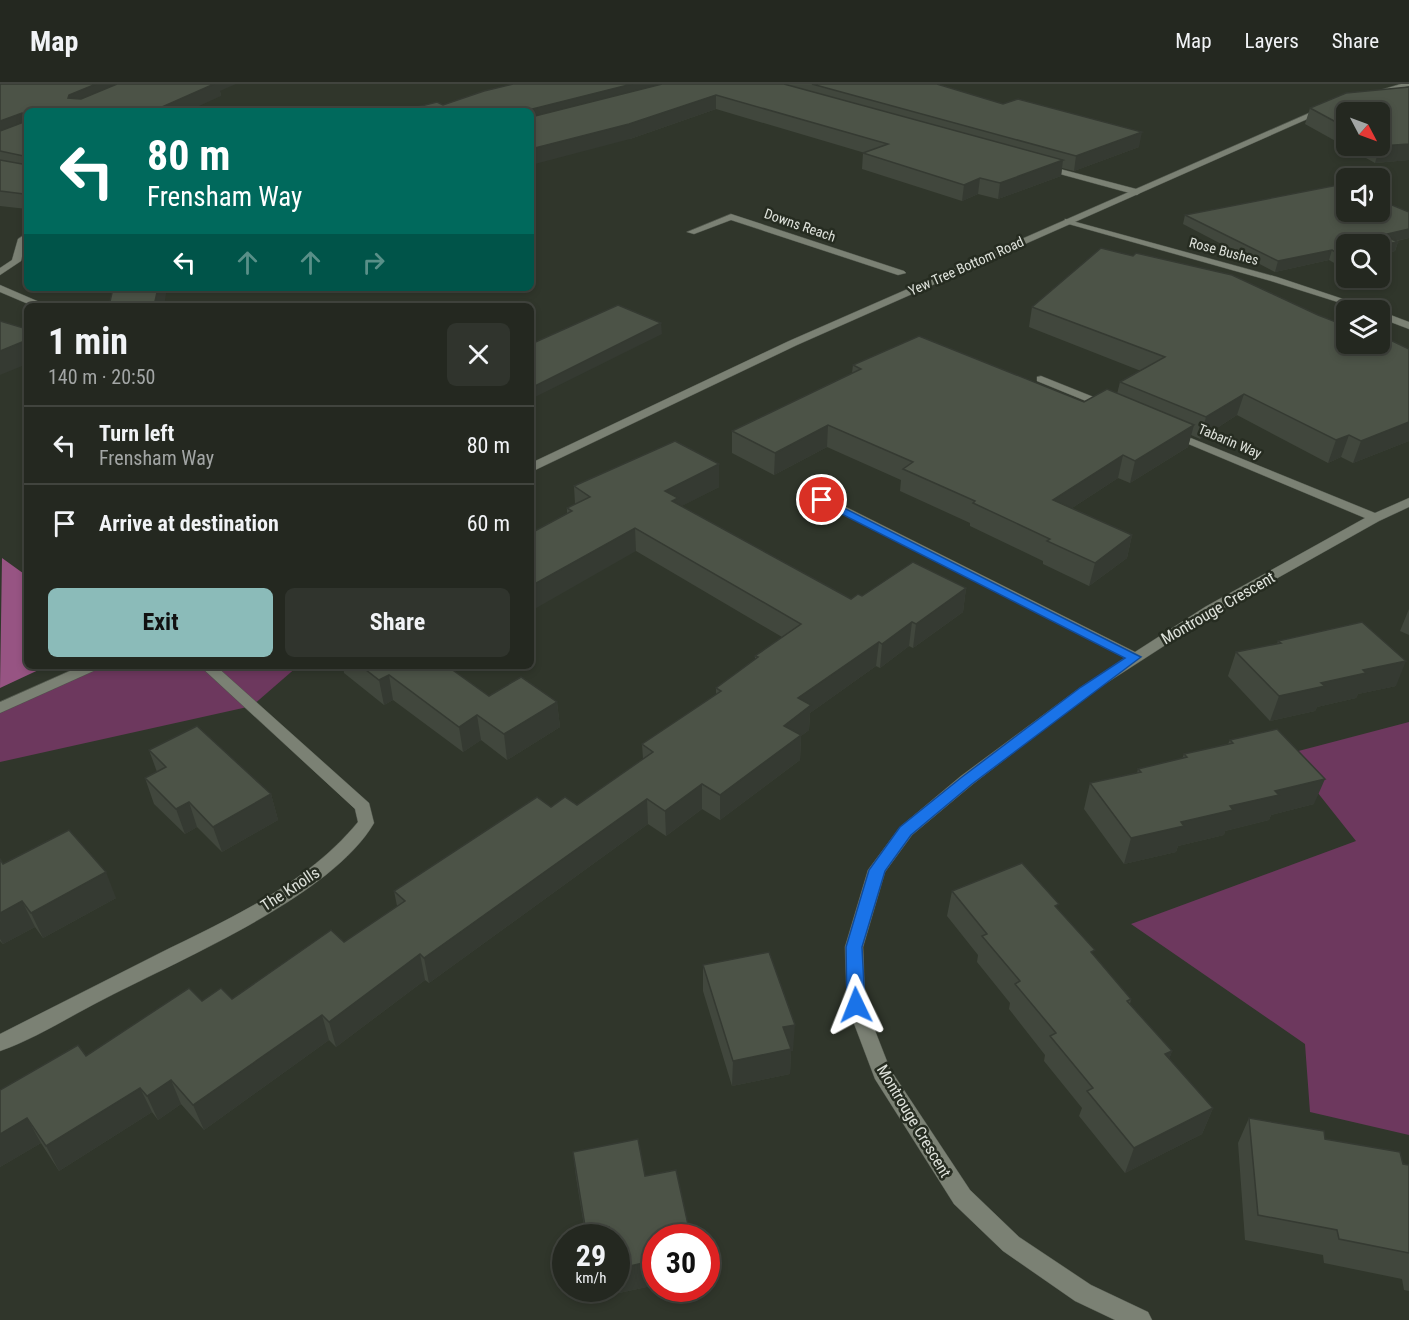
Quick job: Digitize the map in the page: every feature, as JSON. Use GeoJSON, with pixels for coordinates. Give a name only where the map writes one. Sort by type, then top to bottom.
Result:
{"type":"FeatureCollection","features":[{"type":"Feature","properties":{"kind":"street"},"geometry":{"type":"LineString","coordinates":[[1369,95],[1409,84]]}},
{"type":"Feature","properties":{"kind":"street","name":"Yew Tree Bottom Road"},"geometry":{"type":"LineString","coordinates":[[534,467],[793,343],[1068,221],[1336,106]]}},
{"type":"Feature","properties":{"kind":"street"},"geometry":{"type":"LineString","coordinates":[[1034,164],[1137,192]]}},
{"type":"Feature","properties":{"kind":"street","name":"Downs Reach"},"geometry":{"type":"LineString","coordinates":[[691,232],[731,217],[901,273]]}},
{"type":"Feature","properties":{"kind":"street","name":"Rose Bushes"},"geometry":{"type":"LineString","coordinates":[[1068,221],[1274,279],[1340,300]]}},
{"type":"Feature","properties":{"kind":"street"},"geometry":{"type":"LineString","coordinates":[[0,272],[16,261],[24,238]]}},
{"type":"Feature","properties":{"kind":"street"},"geometry":{"type":"LineString","coordinates":[[0,288],[34,303]]}},
{"type":"Feature","properties":{"kind":"street"},"geometry":{"type":"LineString","coordinates":[[1390,318],[1409,326]]}},
{"type":"Feature","properties":{"kind":"street"},"geometry":{"type":"LineString","coordinates":[[1041,379],[1118,411]]}},
{"type":"Feature","properties":{"kind":"street","name":"Tabarin Way"},"geometry":{"type":"LineString","coordinates":[[1162,429],[1375,518]]}},
{"type":"Feature","properties":{"kind":"street"},"geometry":{"type":"LineString","coordinates":[[822,500],[1134,657]]}},
{"type":"Feature","properties":{"kind":"street","name":"Montrouge Crescent"},"geometry":{"type":"LineString","coordinates":[[1140,1320],[1083,1293],[1011,1244],[962,1197],[882,1073],[856,1005],[854,947],[877,870],[906,831],[967,780],[1086,690],[1210,610],[1375,518],[1409,502]]}},
{"type":"Feature","properties":{"kind":"street"},"geometry":{"type":"LineString","coordinates":[[0,708],[86,669]]}},
{"type":"Feature","properties":{"kind":"street","name":"The Knolls"},"geometry":{"type":"LineString","coordinates":[[0,1043],[234,924],[316,874],[354,841],[366,823],[363,807],[210,669]]}},
{"type":"Feature","properties":{"kind":"shaded area"},"geometry":{"type":"Polygon","coordinates":[[[2,558],[24,574],[24,669],[41,669],[0,688],[2,558]]]}},
{"type":"Feature","properties":{"kind":"shaded area"},"geometry":{"type":"Polygon","coordinates":[[[86,669],[295,669],[252,706],[0,762],[0,708],[86,669]]]}},
{"type":"Feature","properties":{"kind":"shaded area"},"geometry":{"type":"Polygon","coordinates":[[[1409,722],[1409,1135],[1310,1112],[1305,1044],[1131,924],[1356,841],[1287,754],[1409,722]]]}},
{"type":"Feature","properties":{"kind":"building"},"geometry":{"type":"Polygon","coordinates":[[[0,84],[96,84],[69,95],[68,98],[81,99],[117,84],[214,84],[160,108],[24,108],[24,114],[22,113],[0,121],[0,84]]]}},
{"type":"Feature","properties":{"kind":"building"},"geometry":{"type":"Polygon","coordinates":[[[513,84],[632,84],[534,108],[413,108],[437,102],[443,105],[513,84]]]}},
{"type":"Feature","properties":{"kind":"building"},"geometry":{"type":"Polygon","coordinates":[[[662,84],[784,84],[1063,160],[1000,183],[980,178],[964,185],[863,153],[888,144],[716,95],[629,124],[534,148],[534,116],[662,84]]]}},
{"type":"Feature","properties":{"kind":"building"},"geometry":{"type":"Polygon","coordinates":[[[812,84],[937,84],[1003,104],[1018,99],[1142,132],[1076,156],[812,84]]]}},
{"type":"Feature","properties":{"kind":"building"},"geometry":{"type":"Polygon","coordinates":[[[1409,87],[1409,144],[1390,145],[1390,102],[1336,102],[1336,122],[1310,108],[1346,93],[1409,87]]]}},
{"type":"Feature","properties":{"kind":"building"},"geometry":{"type":"Polygon","coordinates":[[[24,122],[24,156],[0,151],[0,131],[24,122]]]}},
{"type":"Feature","properties":{"kind":"building"},"geometry":{"type":"Polygon","coordinates":[[[0,160],[22,164],[24,162],[24,194],[0,191],[0,160]]]}},
{"type":"Feature","properties":{"kind":"building"},"geometry":{"type":"Polygon","coordinates":[[[1336,185],[1336,222],[1390,222],[1390,204],[1409,212],[1409,229],[1387,234],[1336,234],[1336,252],[1332,250],[1278,261],[1185,215],[1336,185]]]}},
{"type":"Feature","properties":{"kind":"building"},"geometry":{"type":"Polygon","coordinates":[[[1101,248],[1133,256],[1136,253],[1232,275],[1336,322],[1336,354],[1390,354],[1390,340],[1409,349],[1409,422],[1361,441],[1349,435],[1336,440],[1244,394],[1206,417],[1120,382],[1165,357],[1032,307],[1101,248]]]}},
{"type":"Feature","properties":{"kind":"building"},"geometry":{"type":"Polygon","coordinates":[[[112,291],[157,291],[155,303],[110,303],[112,291]]]}},
{"type":"Feature","properties":{"kind":"building"},"geometry":{"type":"Polygon","coordinates":[[[618,305],[661,323],[534,386],[534,343],[618,305]]]}},
{"type":"Feature","properties":{"kind":"building"},"geometry":{"type":"Polygon","coordinates":[[[0,321],[24,328],[24,341],[0,351],[0,321]]]}},
{"type":"Feature","properties":{"kind":"building"},"geometry":{"type":"Polygon","coordinates":[[[919,336],[1084,402],[1107,389],[1194,425],[1135,461],[1123,455],[1053,500],[1132,535],[1095,563],[973,503],[975,501],[903,469],[913,462],[828,425],[775,453],[732,431],[861,369],[853,365],[919,336]]]}},
{"type":"Feature","properties":{"kind":"building"},"geometry":{"type":"Polygon","coordinates":[[[675,441],[719,464],[665,491],[678,498],[672,501],[851,599],[858,594],[862,596],[913,562],[966,588],[916,624],[912,622],[882,644],[879,642],[798,698],[811,705],[784,726],[801,735],[720,795],[702,784],[665,811],[647,799],[424,958],[420,954],[329,1022],[322,1015],[193,1105],[171,1080],[147,1096],[140,1088],[46,1146],[27,1118],[0,1134],[0,1090],[78,1045],[86,1056],[189,988],[202,1001],[221,988],[232,999],[331,930],[344,942],[405,901],[394,891],[537,797],[551,807],[565,797],[577,805],[653,752],[642,744],[721,691],[716,688],[758,657],[755,656],[801,624],[635,528],[534,584],[534,531],[572,511],[567,508],[590,497],[574,486],[675,441]]]}},
{"type":"Feature","properties":{"kind":"building"},"geometry":{"type":"Polygon","coordinates":[[[1362,622],[1406,661],[1363,670],[1366,673],[1321,683],[1325,686],[1279,696],[1236,652],[1281,643],[1278,641],[1362,622]]]}},
{"type":"Feature","properties":{"kind":"building"},"geometry":{"type":"Polygon","coordinates":[[[365,669],[451,669],[489,696],[521,677],[557,702],[504,734],[477,715],[459,727],[389,675],[379,680],[365,669]]]}},
{"type":"Feature","properties":{"kind":"building"},"geometry":{"type":"Polygon","coordinates":[[[197,726],[271,794],[213,827],[189,802],[176,809],[145,778],[166,767],[149,750],[197,726]]]}},
{"type":"Feature","properties":{"kind":"building"},"geometry":{"type":"Polygon","coordinates":[[[1277,729],[1325,779],[1275,791],[1279,795],[1230,806],[1233,810],[1181,822],[1184,826],[1131,838],[1090,783],[1141,772],[1138,769],[1187,757],[1184,754],[1233,743],[1230,740],[1277,729]]]}},
{"type":"Feature","properties":{"kind":"building"},"geometry":{"type":"Polygon","coordinates":[[[69,830],[106,872],[31,913],[22,901],[0,913],[0,859],[3,864],[69,830]]]}},
{"type":"Feature","properties":{"kind":"building"},"geometry":{"type":"Polygon","coordinates":[[[1022,863],[1059,904],[1055,906],[1095,950],[1091,952],[1131,999],[1127,1001],[1172,1051],[1165,1054],[1213,1108],[1134,1148],[1087,1091],[1093,1088],[1050,1036],[1056,1033],[1015,984],[1020,981],[982,936],[987,934],[952,891],[1022,863]]]}},
{"type":"Feature","properties":{"kind":"building"},"geometry":{"type":"Polygon","coordinates":[[[769,952],[795,1025],[783,1027],[791,1049],[733,1061],[703,965],[769,952]]]}},
{"type":"Feature","properties":{"kind":"building"},"geometry":{"type":"Polygon","coordinates":[[[1249,1118],[1324,1131],[1325,1139],[1400,1152],[1403,1164],[1409,1165],[1409,1253],[1339,1239],[1337,1230],[1258,1215],[1249,1118]]]}},
{"type":"Feature","properties":{"kind":"building"},"geometry":{"type":"Polygon","coordinates":[[[638,1139],[645,1176],[676,1170],[688,1224],[642,1224],[642,1263],[630,1266],[630,1224],[585,1224],[573,1152],[638,1139]]]}},
{"type":"Feature","properties":{"kind":"route"},"geometry":{"type":"LineString","coordinates":[[822,500],[1134,657],[1086,690],[967,780],[906,831],[877,870],[854,947],[856,1005]]}}]}
